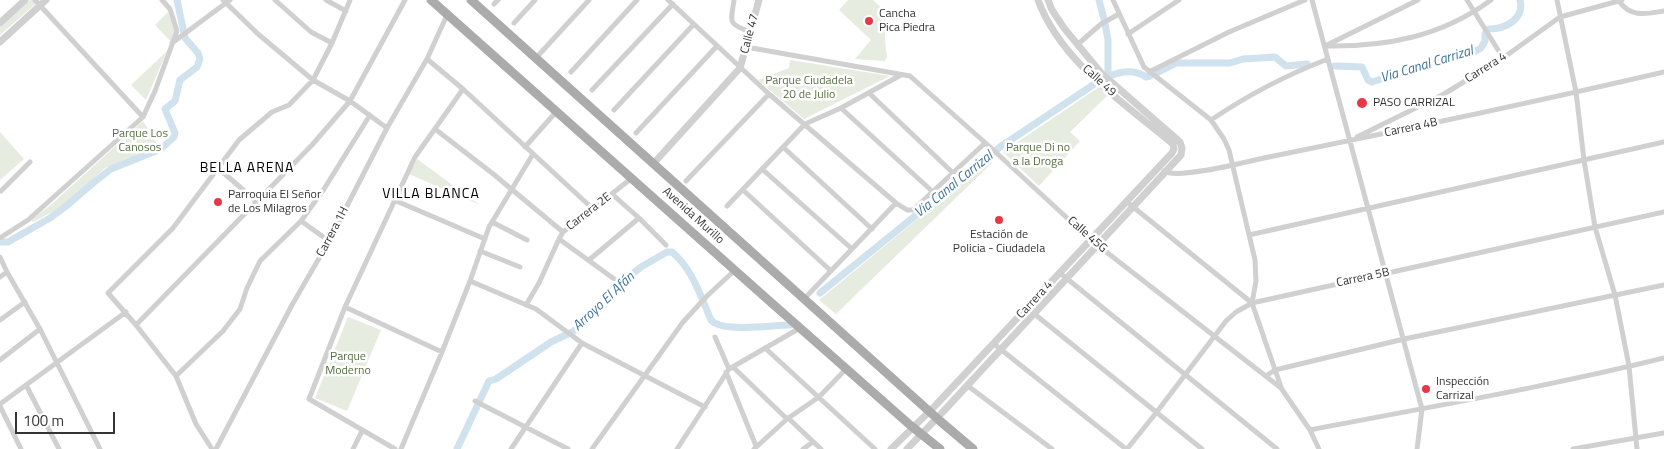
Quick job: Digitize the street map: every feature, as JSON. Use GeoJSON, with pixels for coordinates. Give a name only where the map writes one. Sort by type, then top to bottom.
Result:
{"type":"FeatureCollection","features":[{"type":"Feature","properties":{"kind":"main road","name":"Avenida Murillo"},"geometry":{"type":"LineString","coordinates":[[431,0],[846,369],[940,449]]}},
{"type":"Feature","properties":{"kind":"main road","name":"Avenida Murillo"},"geometry":{"type":"LineString","coordinates":[[471,0],[937,419],[973,449]]}},
{"type":"Feature","properties":{"kind":"street"},"geometry":{"type":"LineString","coordinates":[[0,23],[25,0]]}},
{"type":"Feature","properties":{"kind":"street"},"geometry":{"type":"LineString","coordinates":[[0,42],[37,3],[46,0]]}},
{"type":"Feature","properties":{"kind":"street"},"geometry":{"type":"LineString","coordinates":[[0,238],[28,220],[143,117],[155,91],[177,31],[170,9],[162,0]]}},
{"type":"Feature","properties":{"kind":"street"},"geometry":{"type":"LineString","coordinates":[[275,0],[311,32],[332,43]]}},
{"type":"Feature","properties":{"kind":"street"},"geometry":{"type":"LineString","coordinates":[[326,0],[346,11]]}},
{"type":"Feature","properties":{"kind":"street"},"geometry":{"type":"LineString","coordinates":[[214,449],[196,424],[176,376],[126,312],[108,293],[173,228],[239,140],[272,112],[289,105],[313,80],[332,43],[350,0]]}},
{"type":"Feature","properties":{"kind":"street"},"geometry":{"type":"LineString","coordinates":[[136,325],[312,145],[350,101],[405,0]]}},
{"type":"Feature","properties":{"kind":"street"},"geometry":{"type":"LineString","coordinates":[[514,23],[535,0]]}},
{"type":"Feature","properties":{"kind":"street"},"geometry":{"type":"LineString","coordinates":[[536,58],[589,0]]}},
{"type":"Feature","properties":{"kind":"street"},"geometry":{"type":"LineString","coordinates":[[572,72],[637,0]]}},
{"type":"Feature","properties":{"kind":"street"},"geometry":{"type":"LineString","coordinates":[[734,0],[731,21],[734,25],[750,32]]}},
{"type":"Feature","properties":{"kind":"street","name":"Calle 47"},"geometry":{"type":"LineString","coordinates":[[740,68],[759,0]]}},
{"type":"Feature","properties":{"kind":"street","name":"Calle 49"},"geometry":{"type":"LineString","coordinates":[[1038,0],[1044,16],[1060,40],[1088,73],[1099,77]]}},
{"type":"Feature","properties":{"kind":"street","name":"Calle 49"},"geometry":{"type":"LineString","coordinates":[[1048,0],[1052,10],[1099,77],[1178,148]]}},
{"type":"Feature","properties":{"kind":"street"},"geometry":{"type":"LineString","coordinates":[[1112,0],[1144,67],[1211,120],[1224,138],[1229,150],[1250,234],[1256,281],[1252,303],[1127,202]]}},
{"type":"Feature","properties":{"kind":"street"},"geometry":{"type":"LineString","coordinates":[[1128,34],[1179,0]]}},
{"type":"Feature","properties":{"kind":"street"},"geometry":{"type":"LineString","coordinates":[[1149,72],[1229,32],[1304,0]]}},
{"type":"Feature","properties":{"kind":"street"},"geometry":{"type":"LineString","coordinates":[[1312,0],[1422,409],[1417,449]]}},
{"type":"Feature","properties":{"kind":"street"},"geometry":{"type":"LineString","coordinates":[[1325,46],[1418,0]]}},
{"type":"Feature","properties":{"kind":"street"},"geometry":{"type":"LineString","coordinates":[[1467,0],[1503,58]]}},
{"type":"Feature","properties":{"kind":"street"},"geometry":{"type":"LineString","coordinates":[[1325,46],[1360,47],[1389,43],[1433,31],[1475,12],[1490,0]]}},
{"type":"Feature","properties":{"kind":"street"},"geometry":{"type":"LineString","coordinates":[[1557,0],[1576,92],[1584,160],[1595,227],[1614,295],[1629,366],[1638,449]]}},
{"type":"Feature","properties":{"kind":"street"},"geometry":{"type":"LineString","coordinates":[[1621,0],[1626,10],[1636,13],[1664,11]]}},
{"type":"Feature","properties":{"kind":"street","name":"Carrera 4"},"geometry":{"type":"LineString","coordinates":[[1350,141],[1444,94],[1503,58],[1560,16],[1621,0]]}},
{"type":"Feature","properties":{"kind":"street"},"geometry":{"type":"LineString","coordinates":[[171,44],[226,1],[258,34],[313,80],[350,101],[387,128]]}},
{"type":"Feature","properties":{"kind":"street"},"geometry":{"type":"LineString","coordinates":[[592,90],[670,2],[769,94],[896,203],[908,210],[913,210],[952,172],[987,145]]}},
{"type":"Feature","properties":{"kind":"street"},"geometry":{"type":"LineString","coordinates":[[37,3],[143,117]]}},
{"type":"Feature","properties":{"kind":"street","name":"Carrera 1H"},"geometry":{"type":"LineString","coordinates":[[214,449],[328,241],[387,128],[427,59],[448,14]]}},
{"type":"Feature","properties":{"kind":"street"},"geometry":{"type":"LineString","coordinates":[[1077,45],[1102,24],[1119,14]]}},
{"type":"Feature","properties":{"kind":"street"},"geometry":{"type":"LineString","coordinates":[[614,110],[694,24]]}},
{"type":"Feature","properties":{"kind":"street"},"geometry":{"type":"LineString","coordinates":[[636,133],[717,46]]}},
{"type":"Feature","properties":{"kind":"street"},"geometry":{"type":"LineString","coordinates":[[746,47],[902,75]]}},
{"type":"Feature","properties":{"kind":"street"},"geometry":{"type":"LineString","coordinates":[[427,59],[463,89],[593,209]]}},
{"type":"Feature","properties":{"kind":"street"},"geometry":{"type":"LineString","coordinates":[[1211,120],[1266,85],[1328,59]]}},
{"type":"Feature","properties":{"kind":"street"},"geometry":{"type":"LineString","coordinates":[[653,164],[740,68]]}},
{"type":"Feature","properties":{"kind":"street","name":"Carrera 4B"},"geometry":{"type":"LineString","coordinates":[[1166,173],[1186,174],[1232,165],[1388,133],[1664,72]]}},
{"type":"Feature","properties":{"kind":"street"},"geometry":{"type":"LineString","coordinates":[[728,206],[805,124],[841,108],[902,75]]}},
{"type":"Feature","properties":{"kind":"street","name":"Calle 45G"},"geometry":{"type":"LineString","coordinates":[[902,75],[910,76],[1098,246],[1281,388]]}},
{"type":"Feature","properties":{"kind":"street"},"geometry":{"type":"LineString","coordinates":[[395,449],[309,399],[345,308],[394,200],[416,157],[463,89]]}},
{"type":"Feature","properties":{"kind":"street"},"geometry":{"type":"LineString","coordinates":[[869,93],[952,172]]}},
{"type":"Feature","properties":{"kind":"street"},"geometry":{"type":"LineString","coordinates":[[686,181],[769,94]]}},
{"type":"Feature","properties":{"kind":"street"},"geometry":{"type":"LineString","coordinates":[[841,108],[933,192]]}},
{"type":"Feature","properties":{"kind":"street"},"geometry":{"type":"LineString","coordinates":[[525,147],[556,112]]}},
{"type":"Feature","properties":{"kind":"street"},"geometry":{"type":"LineString","coordinates":[[176,376],[223,331],[240,309],[247,288],[260,261],[301,221],[324,189],[370,115]]}},
{"type":"Feature","properties":{"kind":"street"},"geometry":{"type":"LineString","coordinates":[[1385,124],[1385,129],[1388,133]]}},
{"type":"Feature","properties":{"kind":"street"},"geometry":{"type":"LineString","coordinates":[[436,130],[512,189],[563,232]]}},
{"type":"Feature","properties":{"kind":"street"},"geometry":{"type":"LineString","coordinates":[[1250,234],[1664,142]]}},
{"type":"Feature","properties":{"kind":"street"},"geometry":{"type":"LineString","coordinates":[[783,147],[872,229]]}},
{"type":"Feature","properties":{"kind":"street","name":"Carrera 4"},"geometry":{"type":"LineString","coordinates":[[892,449],[930,412],[1178,148],[1181,155],[1166,173],[907,449]]}},
{"type":"Feature","properties":{"kind":"street"},"geometry":{"type":"LineString","coordinates":[[401,449],[442,352],[492,222],[534,154]]}},
{"type":"Feature","properties":{"kind":"street"},"geometry":{"type":"LineString","coordinates":[[1,191],[30,162]]}},
{"type":"Feature","properties":{"kind":"street"},"geometry":{"type":"LineString","coordinates":[[1159,167],[1166,173]]}},
{"type":"Feature","properties":{"kind":"street"},"geometry":{"type":"LineString","coordinates":[[218,168],[256,201]]}},
{"type":"Feature","properties":{"kind":"street"},"geometry":{"type":"LineString","coordinates":[[762,169],[852,249]]}},
{"type":"Feature","properties":{"kind":"street","name":"Carrera 2E"},"geometry":{"type":"LineString","coordinates":[[526,305],[539,283],[558,239],[563,232],[632,178]]}},
{"type":"Feature","properties":{"kind":"street"},"geometry":{"type":"LineString","coordinates":[[743,190],[831,271]]}},
{"type":"Feature","properties":{"kind":"street"},"geometry":{"type":"LineString","coordinates":[[612,194],[640,218],[666,245]]}},
{"type":"Feature","properties":{"kind":"street"},"geometry":{"type":"LineString","coordinates":[[394,200],[485,238]]}},
{"type":"Feature","properties":{"kind":"street"},"geometry":{"type":"LineString","coordinates":[[804,299],[896,203]]}},
{"type":"Feature","properties":{"kind":"street","name":"Carrera 5B"},"geometry":{"type":"LineString","coordinates":[[1127,449],[1231,316],[1252,303],[1664,212]]}},
{"type":"Feature","properties":{"kind":"street"},"geometry":{"type":"LineString","coordinates":[[589,260],[640,218]]}},
{"type":"Feature","properties":{"kind":"street"},"geometry":{"type":"LineString","coordinates":[[301,221],[328,241]]}},
{"type":"Feature","properties":{"kind":"street"},"geometry":{"type":"LineString","coordinates":[[492,222],[527,240]]}},
{"type":"Feature","properties":{"kind":"street"},"geometry":{"type":"LineString","coordinates":[[558,239],[617,281]]}},
{"type":"Feature","properties":{"kind":"street"},"geometry":{"type":"LineString","coordinates":[[480,251],[520,267]]}},
{"type":"Feature","properties":{"kind":"street"},"geometry":{"type":"LineString","coordinates":[[0,257],[40,329],[100,449]]}},
{"type":"Feature","properties":{"kind":"street"},"geometry":{"type":"LineString","coordinates":[[592,449],[669,340],[699,304],[735,270]]}},
{"type":"Feature","properties":{"kind":"street"},"geometry":{"type":"LineString","coordinates":[[0,277],[7,272]]}},
{"type":"Feature","properties":{"kind":"street"},"geometry":{"type":"LineString","coordinates":[[1060,273],[1277,449]]}},
{"type":"Feature","properties":{"kind":"street"},"geometry":{"type":"LineString","coordinates":[[470,281],[526,305],[549,318],[582,342],[705,407]]}},
{"type":"Feature","properties":{"kind":"street"},"geometry":{"type":"LineString","coordinates":[[1266,376],[1275,370],[1404,339],[1664,285]]}},
{"type":"Feature","properties":{"kind":"street"},"geometry":{"type":"LineString","coordinates":[[0,320],[25,302]]}},
{"type":"Feature","properties":{"kind":"street","name":"Calle 45G"},"geometry":{"type":"LineString","coordinates":[[1252,303],[1281,388],[1310,430],[1319,449]]}},
{"type":"Feature","properties":{"kind":"street"},"geometry":{"type":"LineString","coordinates":[[345,308],[442,352]]}},
{"type":"Feature","properties":{"kind":"street"},"geometry":{"type":"LineString","coordinates":[[1027,308],[1156,414],[1202,449]]}},
{"type":"Feature","properties":{"kind":"street"},"geometry":{"type":"LineString","coordinates":[[21,449],[0,405],[126,312]]}},
{"type":"Feature","properties":{"kind":"street"},"geometry":{"type":"LineString","coordinates":[[677,449],[729,369],[801,328]]}},
{"type":"Feature","properties":{"kind":"street"},"geometry":{"type":"LineString","coordinates":[[0,360],[40,329]]}},
{"type":"Feature","properties":{"kind":"street"},"geometry":{"type":"LineString","coordinates":[[715,337],[729,369],[755,448],[787,418],[819,397],[846,369]]}},
{"type":"Feature","properties":{"kind":"street"},"geometry":{"type":"LineString","coordinates":[[511,449],[582,342]]}},
{"type":"Feature","properties":{"kind":"street"},"geometry":{"type":"LineString","coordinates":[[994,344],[1127,449]]}},
{"type":"Feature","properties":{"kind":"street"},"geometry":{"type":"LineString","coordinates":[[765,348],[875,449]]}},
{"type":"Feature","properties":{"kind":"street"},"geometry":{"type":"LineString","coordinates":[[1310,430],[1422,409],[1664,358]]}},
{"type":"Feature","properties":{"kind":"street"},"geometry":{"type":"LineString","coordinates":[[729,369],[821,449]]}},
{"type":"Feature","properties":{"kind":"street"},"geometry":{"type":"LineString","coordinates":[[26,385],[59,449]]}},
{"type":"Feature","properties":{"kind":"street"},"geometry":{"type":"LineString","coordinates":[[968,386],[1052,449]]}},
{"type":"Feature","properties":{"kind":"street"},"geometry":{"type":"LineString","coordinates":[[476,401],[568,449]]}},
{"type":"Feature","properties":{"kind":"street"},"geometry":{"type":"LineString","coordinates":[[353,449],[362,431]]}},
{"type":"Feature","properties":{"kind":"street"},"geometry":{"type":"LineString","coordinates":[[1573,449],[1664,433]]}},
{"type":"Feature","properties":{"kind":"street"},"geometry":{"type":"LineString","coordinates":[[803,449],[813,442]]}},
{"type":"Feature","properties":{"kind":"green space"},"geometry":{"type":"Polygon","coordinates":[[[30,0],[40,0],[0,35],[0,27],[30,0]]]}},
{"type":"Feature","properties":{"kind":"green space"},"geometry":{"type":"Polygon","coordinates":[[[848,0],[873,0],[886,12],[885,40],[887,57],[885,61],[855,59],[871,40],[839,10],[848,0]]]}},
{"type":"Feature","properties":{"kind":"green space"},"geometry":{"type":"Polygon","coordinates":[[[168,12],[175,31],[171,42],[155,25],[168,12]]]}},
{"type":"Feature","properties":{"kind":"green space"},"geometry":{"type":"Polygon","coordinates":[[[167,51],[146,100],[131,85],[167,51]]]}},
{"type":"Feature","properties":{"kind":"green space","name":"Parque Ciudadela 20 de Julio"},"geometry":{"type":"Polygon","coordinates":[[[790,60],[890,76],[804,119],[758,80],[789,68],[790,60]]]}},
{"type":"Feature","properties":{"kind":"green space","name":"Parque Di no a la Droga"},"geometry":{"type":"Polygon","coordinates":[[[1099,87],[1107,96],[1070,132],[1080,141],[1039,186],[1003,152],[1099,87]]]}},
{"type":"Feature","properties":{"kind":"green space","name":"Parque Los Canosos"},"geometry":{"type":"Polygon","coordinates":[[[143,121],[159,147],[105,168],[56,210],[33,222],[31,220],[53,203],[143,121]]]}},
{"type":"Feature","properties":{"kind":"green space"},"geometry":{"type":"Polygon","coordinates":[[[0,132],[24,159],[0,180],[0,132]]]}},
{"type":"Feature","properties":{"kind":"green space"},"geometry":{"type":"Polygon","coordinates":[[[417,159],[480,205],[409,174],[417,159]]]}},
{"type":"Feature","properties":{"kind":"green space"},"geometry":{"type":"Polygon","coordinates":[[[989,160],[992,163],[836,314],[819,300],[989,160]]]}},
{"type":"Feature","properties":{"kind":"green space","name":"Parque Moderno"},"geometry":{"type":"Polygon","coordinates":[[[348,317],[381,330],[347,411],[315,398],[348,317]]]}},
{"type":"Feature","properties":{"kind":"waterway"},"geometry":{"type":"LineString","coordinates":[[0,242],[8,242],[50,218],[111,169],[161,149],[174,137],[175,133],[165,109],[175,101],[180,80],[197,67],[200,59],[198,53],[185,38],[177,0]]}},
{"type":"Feature","properties":{"kind":"waterway","name":"Via Canal Carrizal"},"geometry":{"type":"LineString","coordinates":[[1099,0],[1104,19]]}},
{"type":"Feature","properties":{"kind":"waterway","name":"Via Canal Carrizal"},"geometry":{"type":"LineString","coordinates":[[1489,29],[1507,25],[1517,18],[1520,13],[1520,0]]}},
{"type":"Feature","properties":{"kind":"waterway","name":"Via Canal Carrizal"},"geometry":{"type":"LineString","coordinates":[[1105,24],[1108,40],[1108,72],[1110,76],[1128,72],[1142,74],[1146,77],[1150,76]]}},
{"type":"Feature","properties":{"kind":"waterway","name":"Via Canal Carrizal"},"geometry":{"type":"LineString","coordinates":[[1335,66],[1362,67],[1368,80],[1372,82],[1435,62],[1469,55],[1481,48],[1485,41],[1485,34]]}},
{"type":"Feature","properties":{"kind":"waterway","name":"Via Canal Carrizal"},"geometry":{"type":"LineString","coordinates":[[1158,72],[1176,63],[1230,63],[1243,59],[1275,57],[1286,66],[1307,64]]}},
{"type":"Feature","properties":{"kind":"waterway","name":"Via Canal Carrizal"},"geometry":{"type":"LineString","coordinates":[[820,293],[1000,147],[1093,85]]}},
{"type":"Feature","properties":{"kind":"waterway","name":"Arroyo El Afán"},"geometry":{"type":"LineString","coordinates":[[457,449],[489,381],[496,379],[551,342],[574,331],[607,302],[626,279],[641,267],[667,252],[672,252],[685,266],[695,283],[711,320],[717,324],[736,327],[790,325]]}},
{"type":"Feature","properties":{"kind":"place","name":"Cancha Pica Piedra"},"geometry":{"type":"Point","coordinates":[869,21]}},
{"type":"Feature","properties":{"kind":"place","name":"PASO CARRIZAL"},"geometry":{"type":"Point","coordinates":[1362,103]}},
{"type":"Feature","properties":{"kind":"place","name":"Parroquia El Señor de Los Milagros"},"geometry":{"type":"Point","coordinates":[218,202]}},
{"type":"Feature","properties":{"kind":"place","name":"Estación de Policia - Ciudadela"},"geometry":{"type":"Point","coordinates":[999,220]}},
{"type":"Feature","properties":{"kind":"place","name":"Inspección Carrizal"},"geometry":{"type":"Point","coordinates":[1426,389]}},
{"type":"Feature","properties":{"kind":"district","name":"BELLA ARENA"},"geometry":{"type":"Point","coordinates":[247,169]}},
{"type":"Feature","properties":{"kind":"district","name":"VILLA BLANCA"},"geometry":{"type":"Point","coordinates":[431,195]}}]}
